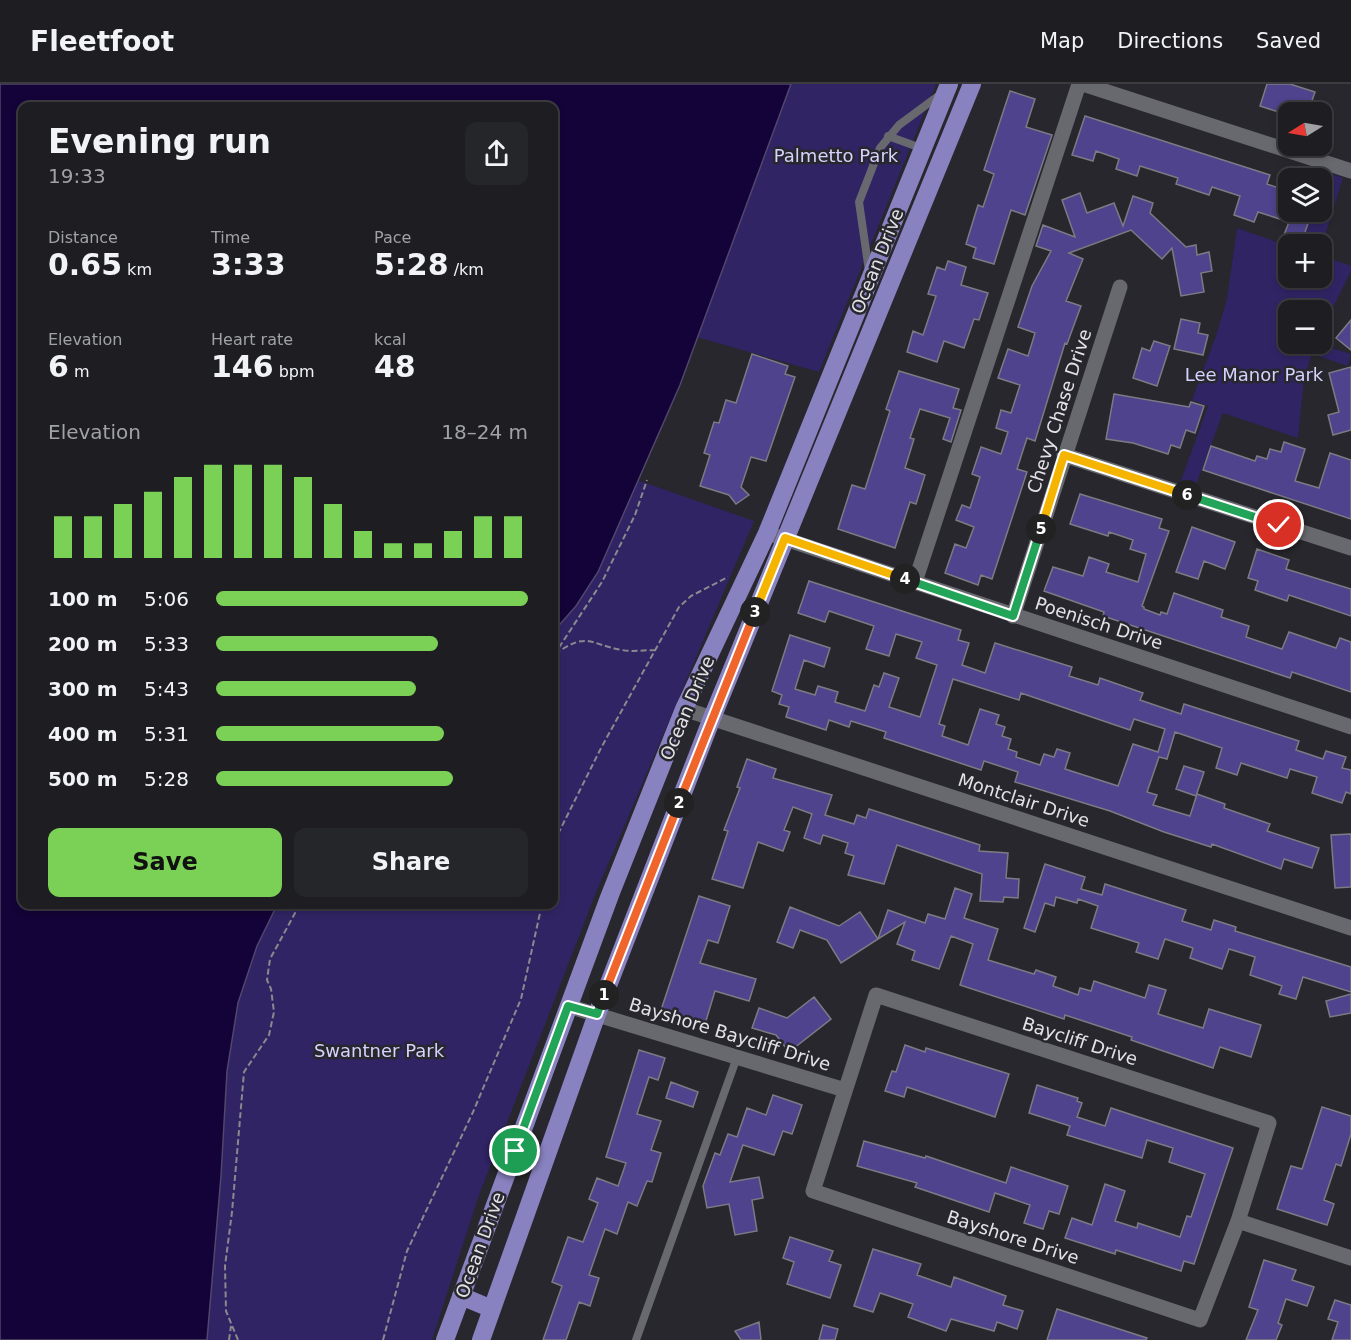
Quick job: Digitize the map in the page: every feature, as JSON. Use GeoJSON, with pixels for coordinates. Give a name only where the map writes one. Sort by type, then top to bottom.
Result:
{"type":"FeatureCollection","features":[{"type":"Feature","properties":{"kind":"main road","name":"Ocean Drive"},"geometry":{"type":"LineString","coordinates":[[482,1340],[597,1014],[662,846],[785,538],[972,84]]}},
{"type":"Feature","properties":{"kind":"main road","name":"Ocean Drive"},"geometry":{"type":"LineString","coordinates":[[445,1340],[633,836],[684,709],[767,532],[948,87]]}},
{"type":"Feature","properties":{"kind":"main road"},"geometry":{"type":"LineString","coordinates":[[920,156],[936,171]]}},
{"type":"Feature","properties":{"kind":"main road"},"geometry":{"type":"LineString","coordinates":[[818,405],[837,412]]}},
{"type":"Feature","properties":{"kind":"main road"},"geometry":{"type":"LineString","coordinates":[[633,836],[662,846]]}},
{"type":"Feature","properties":{"kind":"main road"},"geometry":{"type":"LineString","coordinates":[[461,1296],[492,1309]]}},
{"type":"Feature","properties":{"kind":"street"},"geometry":{"type":"LineString","coordinates":[[915,582],[1078,84]]}},
{"type":"Feature","properties":{"kind":"street"},"geometry":{"type":"LineString","coordinates":[[1083,84],[1351,171]]}},
{"type":"Feature","properties":{"kind":"street","name":"Chevy Chase Drive"},"geometry":{"type":"LineString","coordinates":[[1013,616],[1120,287]]}},
{"type":"Feature","properties":{"kind":"street"},"geometry":{"type":"LineString","coordinates":[[1064,455],[1351,548]]}},
{"type":"Feature","properties":{"kind":"street","name":"Poenisch Drive"},"geometry":{"type":"LineString","coordinates":[[767,532],[1351,727]]}},
{"type":"Feature","properties":{"kind":"street","name":"Montclair Drive"},"geometry":{"type":"LineString","coordinates":[[684,709],[1351,928]]}},
{"type":"Feature","properties":{"kind":"street","name":"Baycliff Drive"},"geometry":{"type":"LineString","coordinates":[[845,1090],[876,995],[1258,1119],[1269,1123],[1238,1221]]}},
{"type":"Feature","properties":{"kind":"street","name":"Bayshore Baycliff Drive"},"geometry":{"type":"LineString","coordinates":[[568,1006],[845,1090]]}},
{"type":"Feature","properties":{"kind":"street","name":"Bayshore Drive"},"geometry":{"type":"LineString","coordinates":[[845,1090],[813,1191],[1200,1320],[1238,1221]]}},
{"type":"Feature","properties":{"kind":"street"},"geometry":{"type":"LineString","coordinates":[[1238,1221],[1351,1258]]}},
{"type":"Feature","properties":{"kind":"lane"},"geometry":{"type":"LineString","coordinates":[[870,278],[859,202],[880,148],[899,124],[948,87]]}},
{"type":"Feature","properties":{"kind":"lane"},"geometry":{"type":"LineString","coordinates":[[888,136],[920,156]]}},
{"type":"Feature","properties":{"kind":"lane"},"geometry":{"type":"LineString","coordinates":[[636,1340],[737,1057]]}},
{"type":"Feature","properties":{"kind":"path"},"geometry":{"type":"LineString","coordinates":[[558,649],[602,582],[635,515],[647,480]]}},
{"type":"Feature","properties":{"kind":"path"},"geometry":{"type":"LineString","coordinates":[[558,834],[601,748],[679,607],[691,596],[735,573]]}},
{"type":"Feature","properties":{"kind":"path"},"geometry":{"type":"LineString","coordinates":[[558,652],[572,642],[586,639],[624,651],[655,650]]}},
{"type":"Feature","properties":{"kind":"path"},"geometry":{"type":"LineString","coordinates":[[238,1340],[226,1311],[225,1266],[244,1072],[269,1035],[274,1012],[271,989],[267,980],[270,959],[297,909]]}},
{"type":"Feature","properties":{"kind":"path"},"geometry":{"type":"LineString","coordinates":[[383,1340],[407,1251],[473,1112],[521,999],[541,909]]}},
{"type":"Feature","properties":{"kind":"path"},"geometry":{"type":"LineString","coordinates":[[229,1340],[231,1326]]}},
{"type":"Feature","properties":{"kind":"green space","name":"Palmetto Park"},"geometry":{"type":"Polygon","coordinates":[[[791,84],[936,84],[819,372],[697,337],[791,84]]]}},
{"type":"Feature","properties":{"kind":"green space"},"geometry":{"type":"Polygon","coordinates":[[[1332,174],[1343,178],[1332,213],[1332,174]]]}},
{"type":"Feature","properties":{"kind":"green space"},"geometry":{"type":"Polygon","coordinates":[[[1310,222],[1329,222],[1325,234],[1306,234],[1310,222]]]}},
{"type":"Feature","properties":{"kind":"green space","name":"Lee Manor Park"},"geometry":{"type":"Polygon","coordinates":[[[1237,228],[1278,242],[1278,288],[1332,288],[1332,259],[1351,266],[1351,271],[1332,309],[1332,300],[1278,300],[1278,354],[1312,354],[1304,378],[1298,438],[1223,413],[1194,490],[1179,486],[1208,406],[1192,400],[1227,299],[1237,228]]]}},
{"type":"Feature","properties":{"kind":"green space","name":"Lee Manor Park"},"geometry":{"type":"Polygon","coordinates":[[[1332,348],[1351,354],[1348,366],[1312,354],[1332,354],[1332,348]]]}},
{"type":"Feature","properties":{"kind":"green space","name":"Swantner Park"},"geometry":{"type":"Polygon","coordinates":[[[637,480],[754,521],[595,895],[479,1195],[432,1340],[207,1340],[221,1176],[227,1071],[238,1003],[257,946],[275,909],[558,909],[558,626],[576,606],[598,572],[637,480]]]}},
{"type":"Feature","properties":{"kind":"shaded area"},"geometry":{"type":"Polygon","coordinates":[[[0,84],[791,84],[680,385],[598,572],[576,606],[558,626],[558,102],[18,102],[18,909],[275,909],[257,946],[238,1003],[227,1071],[221,1176],[207,1340],[0,1340],[0,84]]]}},
{"type":"Feature","properties":{"kind":"building"},"geometry":{"type":"Polygon","coordinates":[[[1267,84],[1290,84],[1315,92],[1312,102],[1278,102],[1278,112],[1260,106],[1267,84]]]}},
{"type":"Feature","properties":{"kind":"building"},"geometry":{"type":"Polygon","coordinates":[[[1010,91],[1035,99],[1026,127],[1052,135],[1025,215],[1011,210],[994,264],[973,258],[976,248],[966,244],[978,205],[983,207],[994,174],[984,170],[1010,91]]]}},
{"type":"Feature","properties":{"kind":"building"},"geometry":{"type":"Polygon","coordinates":[[[1085,116],[1270,175],[1267,184],[1278,188],[1278,218],[1258,212],[1254,222],[1234,215],[1240,196],[1212,187],[1209,195],[1176,184],[1178,178],[1140,166],[1137,176],[1116,169],[1119,159],[1096,151],[1093,161],[1072,155],[1085,116]]]}},
{"type":"Feature","properties":{"kind":"building"},"geometry":{"type":"Polygon","coordinates":[[[1080,193],[1087,213],[1114,203],[1123,226],[1133,196],[1153,203],[1150,213],[1186,247],[1196,245],[1197,255],[1209,252],[1212,271],[1201,273],[1204,292],[1181,296],[1172,248],[1162,259],[1131,230],[1069,253],[1083,259],[1066,301],[1081,306],[1067,344],[1065,343],[1035,441],[1027,438],[1017,469],[1027,472],[992,579],[981,575],[978,585],[945,573],[955,544],[966,548],[974,527],[956,520],[962,505],[970,508],[980,477],[972,474],[981,447],[1001,454],[1008,432],[996,428],[1001,410],[1011,413],[1020,385],[998,378],[1008,349],[1028,356],[1035,333],[1018,327],[1032,286],[1051,251],[1036,246],[1043,225],[1075,237],[1062,200],[1080,193]]]}},
{"type":"Feature","properties":{"kind":"building"},"geometry":{"type":"Polygon","coordinates":[[[1289,222],[1309,222],[1304,234],[1284,234],[1289,222]]]}},
{"type":"Feature","properties":{"kind":"building"},"geometry":{"type":"Polygon","coordinates":[[[948,261],[966,267],[961,285],[988,293],[979,320],[974,319],[964,348],[944,341],[937,362],[907,352],[913,331],[923,335],[936,296],[928,294],[937,267],[945,270],[948,261]]]}},
{"type":"Feature","properties":{"kind":"building"},"geometry":{"type":"Polygon","coordinates":[[[1181,319],[1200,323],[1198,333],[1208,335],[1203,355],[1174,349],[1181,319]]]}},
{"type":"Feature","properties":{"kind":"building"},"geometry":{"type":"Polygon","coordinates":[[[1351,320],[1351,350],[1336,338],[1351,320]]]}},
{"type":"Feature","properties":{"kind":"building"},"geometry":{"type":"Polygon","coordinates":[[[1154,341],[1170,346],[1157,386],[1133,378],[1142,348],[1150,351],[1154,341]]]}},
{"type":"Feature","properties":{"kind":"building"},"geometry":{"type":"Polygon","coordinates":[[[752,354],[788,366],[785,374],[795,377],[766,461],[751,457],[741,487],[749,495],[736,504],[729,495],[700,486],[710,455],[704,453],[714,422],[719,423],[726,400],[736,403],[752,354]]]}},
{"type":"Feature","properties":{"kind":"building"},"geometry":{"type":"Polygon","coordinates":[[[1351,367],[1351,430],[1333,435],[1328,415],[1339,412],[1329,373],[1351,367]]]}},
{"type":"Feature","properties":{"kind":"building"},"geometry":{"type":"Polygon","coordinates":[[[899,371],[959,389],[953,408],[961,410],[951,442],[943,439],[950,418],[920,409],[910,438],[914,439],[905,468],[925,475],[916,504],[910,502],[895,548],[838,529],[852,485],[865,489],[890,411],[886,409],[899,371]]]}},
{"type":"Feature","properties":{"kind":"building"},"geometry":{"type":"Polygon","coordinates":[[[1114,394],[1189,407],[1191,402],[1204,406],[1195,433],[1186,430],[1180,448],[1171,445],[1168,454],[1133,443],[1106,439],[1114,394]]]}},
{"type":"Feature","properties":{"kind":"building"},"geometry":{"type":"Polygon","coordinates":[[[1284,442],[1305,449],[1295,481],[1319,488],[1330,453],[1351,460],[1351,519],[1203,470],[1211,446],[1255,461],[1257,456],[1267,459],[1270,449],[1281,452],[1284,442]]]}},
{"type":"Feature","properties":{"kind":"building"},"geometry":{"type":"Polygon","coordinates":[[[1080,494],[1162,519],[1159,528],[1169,531],[1142,606],[1144,609],[1160,615],[1161,612],[1167,614],[1174,593],[1223,610],[1221,617],[1249,626],[1246,637],[1282,649],[1289,632],[1336,648],[1340,638],[1351,642],[1351,692],[1292,672],[1290,678],[1103,616],[1104,612],[1044,591],[1053,567],[1083,576],[1089,557],[1109,564],[1106,572],[1138,582],[1146,554],[1130,549],[1133,540],[1109,532],[1108,536],[1070,524],[1080,494]]]}},
{"type":"Feature","properties":{"kind":"building"},"geometry":{"type":"Polygon","coordinates":[[[1192,527],[1235,542],[1225,569],[1204,561],[1198,579],[1176,572],[1192,527]]]}},
{"type":"Feature","properties":{"kind":"building"},"geometry":{"type":"Polygon","coordinates":[[[1257,549],[1289,560],[1286,569],[1351,589],[1351,616],[1289,595],[1287,601],[1255,590],[1258,581],[1248,578],[1257,549]]]}},
{"type":"Feature","properties":{"kind":"building"},"geometry":{"type":"Polygon","coordinates":[[[809,581],[961,630],[958,640],[969,643],[962,665],[985,673],[995,643],[1072,667],[1069,676],[1098,685],[1100,678],[1143,693],[1140,700],[1181,714],[1184,704],[1299,741],[1296,750],[1323,759],[1326,751],[1346,757],[1342,768],[1351,770],[1351,794],[1346,792],[1342,803],[1312,793],[1317,777],[1290,769],[1287,778],[1241,763],[1237,775],[1216,768],[1222,748],[1175,732],[1167,759],[1159,757],[1147,792],[1157,795],[1153,805],[1190,816],[1197,794],[1225,804],[1224,808],[1270,824],[1267,831],[1319,848],[1312,868],[1284,859],[1281,869],[1212,844],[1211,847],[1110,811],[1015,782],[1018,772],[984,761],[981,770],[884,738],[886,732],[851,721],[849,727],[829,720],[826,730],[786,717],[789,707],[779,704],[782,695],[772,691],[790,635],[830,648],[824,667],[804,660],[795,689],[815,695],[818,686],[838,692],[835,702],[865,711],[874,685],[879,687],[884,673],[899,678],[889,707],[920,717],[937,665],[916,658],[922,642],[896,634],[889,656],[866,649],[874,626],[829,611],[825,622],[798,613],[809,581]],[[953,679],[939,724],[945,726],[942,736],[968,745],[980,709],[999,715],[996,724],[1005,727],[1002,736],[1011,739],[1008,749],[1017,752],[1016,757],[1040,765],[1044,754],[1054,757],[1057,749],[1070,753],[1065,769],[1118,786],[1133,744],[1158,752],[1165,729],[1134,719],[1130,730],[1021,693],[1019,700],[953,679]]]}},
{"type":"Feature","properties":{"kind":"building"},"geometry":{"type":"Polygon","coordinates":[[[747,759],[776,769],[773,778],[832,795],[825,815],[854,824],[857,815],[866,818],[869,809],[980,845],[979,851],[1008,853],[1006,878],[1019,879],[1018,898],[1004,897],[1003,902],[980,901],[982,874],[897,845],[884,884],[848,875],[854,856],[845,853],[848,843],[823,835],[820,844],[804,838],[812,814],[793,807],[784,830],[790,832],[783,851],[758,842],[743,888],[712,879],[728,831],[724,830],[740,788],[737,787],[747,759]]]}},
{"type":"Feature","properties":{"kind":"building"},"geometry":{"type":"Polygon","coordinates":[[[1184,766],[1204,772],[1196,796],[1176,789],[1184,766]]]}},
{"type":"Feature","properties":{"kind":"building"},"geometry":{"type":"Polygon","coordinates":[[[1351,834],[1351,887],[1335,888],[1331,835],[1351,834]]]}},
{"type":"Feature","properties":{"kind":"building"},"geometry":{"type":"Polygon","coordinates":[[[1045,864],[1085,877],[1081,889],[1102,895],[1105,884],[1186,910],[1182,921],[1211,930],[1214,920],[1236,927],[1235,931],[1351,967],[1351,992],[1303,977],[1296,999],[1279,994],[1282,986],[1250,975],[1255,957],[1229,949],[1222,969],[1190,958],[1193,948],[1165,939],[1158,959],[1136,952],[1139,943],[1091,928],[1098,906],[1078,899],[1077,903],[1056,897],[1054,906],[1045,903],[1035,932],[1024,928],[1045,864]]]}},
{"type":"Feature","properties":{"kind":"building"},"geometry":{"type":"Polygon","coordinates":[[[955,888],[972,894],[964,918],[998,929],[988,960],[1034,974],[1036,970],[1056,977],[1053,986],[1078,995],[1080,988],[1091,991],[1094,981],[1145,998],[1149,985],[1166,990],[1158,1014],[1203,1028],[1209,1009],[1261,1025],[1251,1057],[1220,1047],[1213,1068],[1131,1040],[1132,1037],[1065,1015],[1064,1019],[960,985],[973,944],[951,936],[939,969],[912,960],[915,951],[897,944],[905,922],[878,939],[888,910],[925,923],[928,914],[945,919],[955,888]]]}},
{"type":"Feature","properties":{"kind":"building"},"geometry":{"type":"Polygon","coordinates":[[[699,896],[730,906],[718,943],[708,940],[700,963],[756,979],[749,1001],[715,991],[705,1024],[661,1010],[699,896]]]}},
{"type":"Feature","properties":{"kind":"building"},"geometry":{"type":"Polygon","coordinates":[[[790,907],[839,926],[860,912],[878,939],[841,963],[827,940],[800,930],[793,948],[777,942],[790,907]]]}},
{"type":"Feature","properties":{"kind":"building"},"geometry":{"type":"Polygon","coordinates":[[[1351,994],[1351,1013],[1330,1017],[1326,1001],[1351,994]]]}},
{"type":"Feature","properties":{"kind":"building"},"geometry":{"type":"Polygon","coordinates":[[[814,997],[831,1019],[789,1052],[776,1035],[752,1028],[759,1008],[787,1018],[814,997]]]}},
{"type":"Feature","properties":{"kind":"building"},"geometry":{"type":"Polygon","coordinates":[[[905,1045],[925,1052],[926,1048],[1009,1074],[995,1117],[907,1087],[904,1097],[885,1091],[892,1071],[896,1072],[905,1045]]]}},
{"type":"Feature","properties":{"kind":"building"},"geometry":{"type":"Polygon","coordinates":[[[639,1050],[665,1058],[658,1080],[649,1077],[637,1114],[661,1121],[651,1150],[661,1153],[652,1182],[647,1181],[637,1206],[628,1202],[617,1234],[605,1229],[589,1275],[599,1278],[590,1306],[579,1302],[566,1340],[543,1340],[562,1286],[552,1282],[568,1237],[583,1242],[598,1203],[589,1199],[597,1178],[618,1186],[626,1163],[606,1157],[639,1050]]]}},
{"type":"Feature","properties":{"kind":"building"},"geometry":{"type":"Polygon","coordinates":[[[671,1082],[698,1092],[693,1107],[666,1098],[671,1082]]]}},
{"type":"Feature","properties":{"kind":"building"},"geometry":{"type":"Polygon","coordinates":[[[1037,1085],[1078,1098],[1077,1101],[1082,1103],[1077,1117],[1105,1126],[1111,1108],[1233,1148],[1194,1264],[1184,1261],[1181,1271],[1116,1250],[1115,1254],[1065,1238],[1072,1218],[1092,1225],[1105,1184],[1125,1191],[1115,1221],[1137,1228],[1138,1223],[1180,1237],[1187,1216],[1191,1217],[1205,1174],[1169,1162],[1173,1148],[1147,1140],[1142,1158],[1067,1135],[1070,1126],[1029,1113],[1037,1085]]]}},
{"type":"Feature","properties":{"kind":"building"},"geometry":{"type":"Polygon","coordinates":[[[773,1095],[802,1105],[792,1134],[783,1131],[774,1155],[743,1145],[730,1182],[759,1177],[763,1198],[752,1200],[757,1231],[735,1235],[729,1204],[707,1208],[703,1186],[715,1153],[720,1155],[728,1134],[737,1137],[747,1108],[766,1115],[773,1095]]]}},
{"type":"Feature","properties":{"kind":"building"},"geometry":{"type":"Polygon","coordinates":[[[1322,1107],[1351,1116],[1351,1134],[1341,1166],[1336,1164],[1324,1200],[1334,1204],[1327,1225],[1277,1209],[1291,1166],[1302,1169],[1322,1107]]]}},
{"type":"Feature","properties":{"kind":"building"},"geometry":{"type":"Polygon","coordinates":[[[864,1141],[925,1158],[926,1156],[1006,1183],[1011,1167],[1068,1186],[1059,1214],[1049,1211],[1043,1229],[1024,1223],[1030,1205],[995,1193],[989,1212],[915,1187],[917,1183],[857,1166],[864,1141]]]}},
{"type":"Feature","properties":{"kind":"building"},"geometry":{"type":"Polygon","coordinates":[[[790,1237],[833,1251],[829,1261],[841,1265],[830,1298],[787,1284],[794,1262],[783,1258],[790,1237]]]}},
{"type":"Feature","properties":{"kind":"building"},"geometry":{"type":"Polygon","coordinates":[[[873,1249],[921,1264],[917,1275],[951,1287],[954,1277],[1006,1296],[1003,1305],[1023,1311],[1017,1329],[997,1322],[994,1331],[951,1319],[946,1331],[908,1317],[913,1304],[880,1293],[873,1312],[854,1306],[873,1249]]]}},
{"type":"Feature","properties":{"kind":"building"},"geometry":{"type":"Polygon","coordinates":[[[1264,1260],[1296,1270],[1292,1280],[1314,1287],[1307,1306],[1286,1299],[1278,1323],[1282,1325],[1276,1340],[1246,1340],[1258,1310],[1249,1307],[1264,1260]]]}},
{"type":"Feature","properties":{"kind":"building"},"geometry":{"type":"Polygon","coordinates":[[[1335,1300],[1351,1305],[1351,1340],[1332,1340],[1338,1322],[1328,1319],[1335,1300]]]}},
{"type":"Feature","properties":{"kind":"building"},"geometry":{"type":"Polygon","coordinates":[[[1057,1309],[1147,1338],[1146,1340],[1047,1340],[1057,1309]]]}},
{"type":"Feature","properties":{"kind":"building"},"geometry":{"type":"Polygon","coordinates":[[[759,1322],[761,1340],[741,1340],[735,1331],[759,1322]]]}},
{"type":"Feature","properties":{"kind":"building"},"geometry":{"type":"Polygon","coordinates":[[[823,1325],[838,1329],[835,1340],[819,1340],[823,1325]]]}},
{"type":"Feature","properties":{"kind":"route"},"geometry":{"type":"LineString","coordinates":[[515,1151],[568,1006],[597,1014],[785,538],[1013,616],[1064,455],[1279,525]]}}]}
